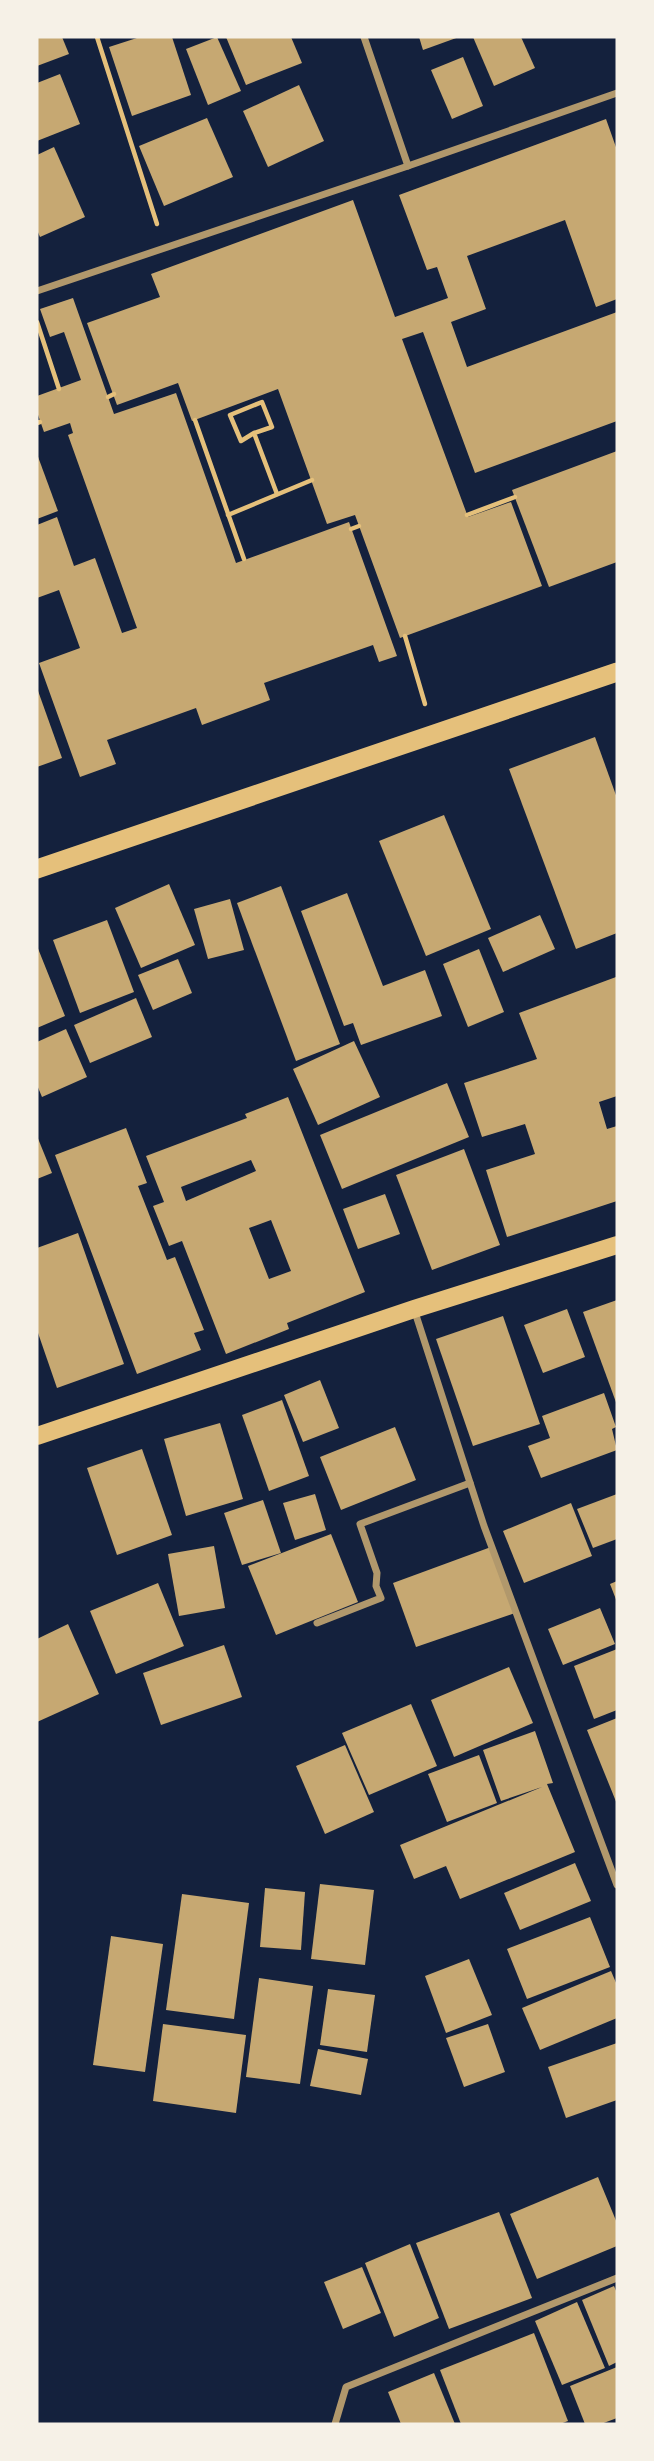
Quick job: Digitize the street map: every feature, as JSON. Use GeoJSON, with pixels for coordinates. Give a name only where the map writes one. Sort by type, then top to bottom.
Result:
{"type":"FeatureCollection","features":[{"type":"Feature","properties":{"kind":"highway"},"geometry":{"type":"LineString","coordinates":[[37,869],[617,671]]}},
{"type":"Feature","properties":{"kind":"main road"},"geometry":{"type":"LineString","coordinates":[[37,1436],[414,1309],[617,1245]]}},
{"type":"Feature","properties":{"kind":"street"},"geometry":{"type":"LineString","coordinates":[[364,37],[408,166]]}},
{"type":"Feature","properties":{"kind":"street"},"geometry":{"type":"LineString","coordinates":[[37,291],[617,93]]}},
{"type":"Feature","properties":{"kind":"street"},"geometry":{"type":"LineString","coordinates":[[414,1309],[484,1526],[617,1885]]}},
{"type":"Feature","properties":{"kind":"street"},"geometry":{"type":"LineString","coordinates":[[317,1623],[381,1598],[376,1586],[377,1573],[360,1524],[470,1483]]}},
{"type":"Feature","properties":{"kind":"street"},"geometry":{"type":"LineString","coordinates":[[335,2424],[346,2387],[617,2278]]}},
{"type":"Feature","properties":{"kind":"path"},"geometry":{"type":"LineString","coordinates":[[97,37],[165,248]]}},
{"type":"Feature","properties":{"kind":"path"},"geometry":{"type":"LineString","coordinates":[[37,322],[59,388]]}},
{"type":"Feature","properties":{"kind":"path"},"geometry":{"type":"LineString","coordinates":[[262,401],[272,427],[254,433],[240,441],[230,415],[262,401]]}},
{"type":"Feature","properties":{"kind":"path"},"geometry":{"type":"LineString","coordinates":[[195,419],[244,559]]}},
{"type":"Feature","properties":{"kind":"path"},"geometry":{"type":"LineString","coordinates":[[254,433],[277,494]]}},
{"type":"Feature","properties":{"kind":"path"},"geometry":{"type":"LineString","coordinates":[[228,515],[312,480]]}},
{"type":"Feature","properties":{"kind":"path"},"geometry":{"type":"LineString","coordinates":[[467,515],[515,497]]}},
{"type":"Feature","properties":{"kind":"path"},"geometry":{"type":"LineString","coordinates":[[351,529],[359,526]]}},
{"type":"Feature","properties":{"kind":"path"},"geometry":{"type":"LineString","coordinates":[[405,636],[435,734]]}},
{"type":"Feature","properties":{"kind":"building"},"geometry":{"type":"Polygon","coordinates":[[[37,37],[62,37],[69,54],[37,66],[37,37]]]}},
{"type":"Feature","properties":{"kind":"building"},"geometry":{"type":"Polygon","coordinates":[[[140,37],[172,37],[191,95],[132,116],[109,47],[140,37]]]}},
{"type":"Feature","properties":{"kind":"building"},"geometry":{"type":"Polygon","coordinates":[[[217,37],[241,91],[208,105],[186,49],[217,37]]]}},
{"type":"Feature","properties":{"kind":"building"},"geometry":{"type":"Polygon","coordinates":[[[226,37],[291,37],[302,63],[246,85],[226,37]]]}},
{"type":"Feature","properties":{"kind":"building"},"geometry":{"type":"Polygon","coordinates":[[[419,37],[459,37],[423,50],[419,37]]]}},
{"type":"Feature","properties":{"kind":"building"},"geometry":{"type":"Polygon","coordinates":[[[473,37],[521,37],[535,68],[494,86],[473,37]]]}},
{"type":"Feature","properties":{"kind":"building"},"geometry":{"type":"Polygon","coordinates":[[[463,57],[483,106],[452,119],[431,70],[463,57]]]}},
{"type":"Feature","properties":{"kind":"building"},"geometry":{"type":"Polygon","coordinates":[[[60,74],[80,124],[37,141],[37,83],[60,74]]]}},
{"type":"Feature","properties":{"kind":"building"},"geometry":{"type":"Polygon","coordinates":[[[299,85],[324,141],[268,167],[243,111],[299,85]]]}},
{"type":"Feature","properties":{"kind":"building"},"geometry":{"type":"Polygon","coordinates":[[[207,118],[233,177],[164,206],[139,146],[207,118]]]}},
{"type":"Feature","properties":{"kind":"building"},"geometry":{"type":"Polygon","coordinates":[[[606,119],[617,150],[617,299],[596,307],[565,220],[467,256],[486,309],[451,322],[467,367],[617,312],[617,421],[475,473],[423,332],[402,339],[468,517],[511,502],[542,586],[400,638],[355,515],[327,524],[278,389],[192,421],[178,383],[117,405],[87,323],[160,297],[151,274],[353,200],[395,317],[448,298],[437,267],[427,270],[399,195],[606,119]]]}},
{"type":"Feature","properties":{"kind":"building"},"geometry":{"type":"Polygon","coordinates":[[[54,147],[85,217],[40,237],[37,230],[37,155],[54,147]]]}},
{"type":"Feature","properties":{"kind":"building"},"geometry":{"type":"Polygon","coordinates":[[[73,298],[114,414],[176,393],[236,563],[349,522],[397,656],[379,662],[373,645],[264,683],[270,700],[202,725],[196,708],[107,740],[116,764],[80,777],[39,663],[80,648],[59,590],[37,598],[37,525],[57,517],[74,566],[95,558],[122,633],[137,628],[68,435],[73,433],[70,423],[44,432],[37,412],[37,396],[81,380],[64,332],[50,337],[40,309],[73,298]]]}},
{"type":"Feature","properties":{"kind":"building"},"geometry":{"type":"Polygon","coordinates":[[[617,451],[617,562],[549,587],[512,490],[617,451]]]}},
{"type":"Feature","properties":{"kind":"building"},"geometry":{"type":"Polygon","coordinates":[[[37,454],[58,511],[37,519],[37,454]]]}},
{"type":"Feature","properties":{"kind":"building"},"geometry":{"type":"Polygon","coordinates":[[[37,688],[62,758],[37,767],[37,688]]]}},
{"type":"Feature","properties":{"kind":"building"},"geometry":{"type":"Polygon","coordinates":[[[595,737],[617,798],[617,933],[576,949],[509,769],[595,737]]]}},
{"type":"Feature","properties":{"kind":"building"},"geometry":{"type":"Polygon","coordinates":[[[444,815],[491,929],[426,956],[379,841],[444,815]]]}},
{"type":"Feature","properties":{"kind":"building"},"geometry":{"type":"Polygon","coordinates":[[[169,884],[195,945],[141,968],[115,908],[169,884]]]}},
{"type":"Feature","properties":{"kind":"building"},"geometry":{"type":"Polygon","coordinates":[[[281,886],[340,1044],[296,1061],[237,903],[281,886]]]}},
{"type":"Feature","properties":{"kind":"building"},"geometry":{"type":"Polygon","coordinates":[[[347,893],[383,986],[425,970],[442,1016],[361,1045],[353,1023],[344,1026],[301,911],[347,893]]]}},
{"type":"Feature","properties":{"kind":"building"},"geometry":{"type":"Polygon","coordinates":[[[230,899],[244,950],[208,959],[194,909],[230,899]]]}},
{"type":"Feature","properties":{"kind":"building"},"geometry":{"type":"Polygon","coordinates":[[[540,915],[555,949],[503,972],[488,938],[540,915]]]}},
{"type":"Feature","properties":{"kind":"building"},"geometry":{"type":"Polygon","coordinates":[[[107,920],[134,992],[80,1013],[53,940],[107,920]]]}},
{"type":"Feature","properties":{"kind":"building"},"geometry":{"type":"Polygon","coordinates":[[[37,946],[65,1016],[37,1028],[37,946]]]}},
{"type":"Feature","properties":{"kind":"building"},"geometry":{"type":"Polygon","coordinates":[[[479,949],[504,1012],[468,1027],[443,964],[479,949]]]}},
{"type":"Feature","properties":{"kind":"building"},"geometry":{"type":"Polygon","coordinates":[[[178,959],[192,993],[153,1010],[138,975],[178,959]]]}},
{"type":"Feature","properties":{"kind":"building"},"geometry":{"type":"Polygon","coordinates":[[[616,977],[617,1096],[599,1102],[607,1129],[617,1126],[617,1201],[507,1237],[486,1170],[535,1154],[525,1124],[482,1137],[464,1083],[537,1059],[519,1013],[616,977]]]}},
{"type":"Feature","properties":{"kind":"building"},"geometry":{"type":"Polygon","coordinates":[[[136,998],[152,1037],[90,1063],[74,1025],[136,998]]]}},
{"type":"Feature","properties":{"kind":"building"},"geometry":{"type":"Polygon","coordinates":[[[66,1029],[87,1077],[42,1097],[37,1085],[37,1042],[66,1029]]]}},
{"type":"Feature","properties":{"kind":"building"},"geometry":{"type":"Polygon","coordinates":[[[354,1041],[380,1097],[318,1125],[293,1069],[354,1041]]]}},
{"type":"Feature","properties":{"kind":"building"},"geometry":{"type":"Polygon","coordinates":[[[447,1083],[469,1137],[342,1189],[320,1135],[447,1083]]]}},
{"type":"Feature","properties":{"kind":"building"},"geometry":{"type":"Polygon","coordinates":[[[288,1097],[365,1292],[287,1323],[289,1329],[226,1354],[182,1241],[169,1246],[153,1206],[164,1202],[146,1156],[247,1118],[245,1114],[288,1097]],[[251,1160],[181,1187],[186,1201],[256,1171],[251,1160]],[[271,1220],[249,1228],[269,1279],[291,1271],[271,1220]]]}},
{"type":"Feature","properties":{"kind":"building"},"geometry":{"type":"Polygon","coordinates":[[[126,1128],[147,1183],[138,1186],[167,1260],[175,1257],[204,1330],[194,1333],[201,1350],[137,1374],[55,1155],[126,1128]]]}},
{"type":"Feature","properties":{"kind":"building"},"geometry":{"type":"Polygon","coordinates":[[[37,1136],[52,1173],[37,1179],[37,1136]]]}},
{"type":"Feature","properties":{"kind":"building"},"geometry":{"type":"Polygon","coordinates":[[[464,1149],[500,1245],[432,1270],[396,1175],[464,1149]]]}},
{"type":"Feature","properties":{"kind":"building"},"geometry":{"type":"Polygon","coordinates":[[[385,1194],[400,1234],[358,1249],[343,1209],[385,1194]]]}},
{"type":"Feature","properties":{"kind":"building"},"geometry":{"type":"Polygon","coordinates":[[[78,1233],[124,1364],[57,1388],[37,1330],[37,1248],[78,1233]]]}},
{"type":"Feature","properties":{"kind":"building"},"geometry":{"type":"Polygon","coordinates":[[[617,1300],[617,1405],[583,1312],[617,1300]]]}},
{"type":"Feature","properties":{"kind":"building"},"geometry":{"type":"Polygon","coordinates":[[[567,1309],[585,1357],[543,1373],[524,1325],[567,1309]]]}},
{"type":"Feature","properties":{"kind":"building"},"geometry":{"type":"Polygon","coordinates":[[[503,1316],[540,1424],[473,1446],[436,1339],[503,1316]]]}},
{"type":"Feature","properties":{"kind":"building"},"geometry":{"type":"Polygon","coordinates":[[[320,1380],[339,1428],[303,1442],[284,1395],[320,1380]]]}},
{"type":"Feature","properties":{"kind":"building"},"geometry":{"type":"Polygon","coordinates":[[[604,1393],[616,1427],[612,1429],[617,1450],[541,1478],[528,1446],[550,1438],[542,1416],[604,1393]]]}},
{"type":"Feature","properties":{"kind":"building"},"geometry":{"type":"Polygon","coordinates":[[[282,1400],[309,1476],[269,1491],[242,1415],[282,1400]]]}},
{"type":"Feature","properties":{"kind":"building"},"geometry":{"type":"Polygon","coordinates":[[[220,1423],[243,1499],[186,1516],[164,1439],[220,1423]]]}},
{"type":"Feature","properties":{"kind":"building"},"geometry":{"type":"Polygon","coordinates":[[[395,1427],[416,1480],[341,1510],[320,1457],[395,1427]]]}},
{"type":"Feature","properties":{"kind":"building"},"geometry":{"type":"Polygon","coordinates":[[[142,1449],[172,1535],[117,1555],[87,1468],[142,1449]]]}},
{"type":"Feature","properties":{"kind":"building"},"geometry":{"type":"Polygon","coordinates":[[[315,1494],[326,1530],[295,1540],[283,1503],[315,1494]]]}},
{"type":"Feature","properties":{"kind":"building"},"geometry":{"type":"Polygon","coordinates":[[[617,1494],[617,1539],[593,1548],[577,1509],[617,1494]]]}},
{"type":"Feature","properties":{"kind":"building"},"geometry":{"type":"Polygon","coordinates":[[[263,1500],[281,1553],[242,1565],[224,1513],[263,1500]]]}},
{"type":"Feature","properties":{"kind":"building"},"geometry":{"type":"Polygon","coordinates":[[[571,1503],[592,1556],[524,1583],[503,1531],[571,1503]]]}},
{"type":"Feature","properties":{"kind":"building"},"geometry":{"type":"Polygon","coordinates":[[[331,1534],[358,1602],[276,1635],[248,1566],[331,1534]]]}},
{"type":"Feature","properties":{"kind":"building"},"geometry":{"type":"Polygon","coordinates":[[[214,1546],[225,1608],[179,1616],[168,1554],[214,1546]]]}},
{"type":"Feature","properties":{"kind":"building"},"geometry":{"type":"Polygon","coordinates":[[[491,1547],[515,1613],[416,1647],[393,1583],[491,1547]]]}},
{"type":"Feature","properties":{"kind":"building"},"geometry":{"type":"Polygon","coordinates":[[[617,1581],[617,1602],[610,1584],[617,1581]]]}},
{"type":"Feature","properties":{"kind":"building"},"geometry":{"type":"Polygon","coordinates":[[[158,1583],[184,1646],[116,1674],[90,1611],[158,1583]]]}},
{"type":"Feature","properties":{"kind":"building"},"geometry":{"type":"Polygon","coordinates":[[[600,1608],[615,1644],[563,1665],[548,1629],[600,1608]]]}},
{"type":"Feature","properties":{"kind":"building"},"geometry":{"type":"Polygon","coordinates":[[[68,1624],[99,1694],[37,1722],[37,1639],[68,1624]]]}},
{"type":"Feature","properties":{"kind":"building"},"geometry":{"type":"Polygon","coordinates":[[[224,1645],[242,1697],[161,1725],[143,1673],[224,1645]]]}},
{"type":"Feature","properties":{"kind":"building"},"geometry":{"type":"Polygon","coordinates":[[[617,1649],[617,1710],[594,1719],[574,1666],[617,1649]]]}},
{"type":"Feature","properties":{"kind":"building"},"geometry":{"type":"Polygon","coordinates":[[[509,1667],[533,1723],[454,1757],[431,1700],[509,1667]]]}},
{"type":"Feature","properties":{"kind":"building"},"geometry":{"type":"Polygon","coordinates":[[[411,1704],[437,1766],[369,1795],[342,1733],[411,1704]]]}},
{"type":"Feature","properties":{"kind":"building"},"geometry":{"type":"Polygon","coordinates":[[[617,1718],[617,1804],[587,1730],[617,1718]]]}},
{"type":"Feature","properties":{"kind":"building"},"geometry":{"type":"Polygon","coordinates":[[[535,1731],[553,1783],[547,1784],[575,1852],[460,1899],[446,1866],[414,1879],[400,1845],[542,1787],[501,1801],[483,1750],[535,1731]]]}},
{"type":"Feature","properties":{"kind":"building"},"geometry":{"type":"Polygon","coordinates":[[[345,1745],[374,1812],[325,1834],[296,1766],[345,1745]]]}},
{"type":"Feature","properties":{"kind":"building"},"geometry":{"type":"Polygon","coordinates":[[[479,1755],[497,1803],[447,1822],[428,1774],[479,1755]]]}},
{"type":"Feature","properties":{"kind":"building"},"geometry":{"type":"Polygon","coordinates":[[[575,1863],[591,1901],[520,1930],[504,1893],[575,1863]]]}},
{"type":"Feature","properties":{"kind":"building"},"geometry":{"type":"Polygon","coordinates":[[[320,1884],[374,1890],[365,1965],[311,1959],[320,1884]]]}},
{"type":"Feature","properties":{"kind":"building"},"geometry":{"type":"Polygon","coordinates":[[[265,1888],[305,1892],[301,1950],[260,1947],[265,1888]]]}},
{"type":"Feature","properties":{"kind":"building"},"geometry":{"type":"Polygon","coordinates":[[[182,1894],[249,1903],[234,2019],[166,2010],[182,1894]]]}},
{"type":"Feature","properties":{"kind":"building"},"geometry":{"type":"Polygon","coordinates":[[[590,1917],[610,1967],[527,1999],[507,1949],[590,1917]]]}},
{"type":"Feature","properties":{"kind":"building"},"geometry":{"type":"Polygon","coordinates":[[[111,1936],[163,1944],[145,2072],[93,2065],[111,1936]]]}},
{"type":"Feature","properties":{"kind":"building"},"geometry":{"type":"Polygon","coordinates":[[[469,1959],[492,2015],[446,2033],[425,1976],[469,1959]]]}},
{"type":"Feature","properties":{"kind":"building"},"geometry":{"type":"Polygon","coordinates":[[[611,1971],[617,1985],[617,2018],[540,2050],[522,2008],[611,1971]]]}},
{"type":"Feature","properties":{"kind":"building"},"geometry":{"type":"Polygon","coordinates":[[[259,1978],[313,1986],[300,2084],[246,2077],[259,1978]]]}},
{"type":"Feature","properties":{"kind":"building"},"geometry":{"type":"Polygon","coordinates":[[[328,1989],[375,1995],[367,2052],[320,2045],[328,1989]]]}},
{"type":"Feature","properties":{"kind":"building"},"geometry":{"type":"Polygon","coordinates":[[[163,2024],[246,2035],[236,2113],[153,2101],[163,2024]]]}},
{"type":"Feature","properties":{"kind":"building"},"geometry":{"type":"Polygon","coordinates":[[[488,2024],[505,2072],[464,2087],[446,2038],[488,2024]]]}},
{"type":"Feature","properties":{"kind":"building"},"geometry":{"type":"Polygon","coordinates":[[[617,2043],[617,2100],[566,2118],[548,2067],[617,2043]]]}},
{"type":"Feature","properties":{"kind":"building"},"geometry":{"type":"Polygon","coordinates":[[[318,2049],[368,2059],[361,2095],[310,2086],[318,2049]]]}},
{"type":"Feature","properties":{"kind":"building"},"geometry":{"type":"Polygon","coordinates":[[[598,2177],[617,2223],[617,2246],[537,2279],[510,2214],[598,2177]]]}},
{"type":"Feature","properties":{"kind":"building"},"geometry":{"type":"Polygon","coordinates":[[[499,2212],[532,2298],[449,2329],[416,2243],[499,2212]]]}},
{"type":"Feature","properties":{"kind":"building"},"geometry":{"type":"Polygon","coordinates":[[[410,2244],[439,2318],[394,2337],[365,2263],[410,2244]]]}},
{"type":"Feature","properties":{"kind":"building"},"geometry":{"type":"Polygon","coordinates":[[[362,2267],[381,2313],[343,2329],[324,2282],[362,2267]]]}},
{"type":"Feature","properties":{"kind":"building"},"geometry":{"type":"Polygon","coordinates":[[[614,2286],[617,2293],[617,2362],[609,2366],[582,2300],[614,2286]]]}},
{"type":"Feature","properties":{"kind":"building"},"geometry":{"type":"Polygon","coordinates":[[[577,2302],[605,2368],[562,2385],[535,2321],[577,2302]]]}},
{"type":"Feature","properties":{"kind":"building"},"geometry":{"type":"Polygon","coordinates":[[[534,2333],[568,2421],[560,2424],[461,2424],[440,2370],[534,2333]]]}},
{"type":"Feature","properties":{"kind":"building"},"geometry":{"type":"Polygon","coordinates":[[[617,2367],[617,2418],[601,2424],[585,2424],[570,2386],[617,2367]]]}},
{"type":"Feature","properties":{"kind":"building"},"geometry":{"type":"Polygon","coordinates":[[[434,2373],[455,2424],[401,2424],[388,2392],[434,2373]]]}}]}
